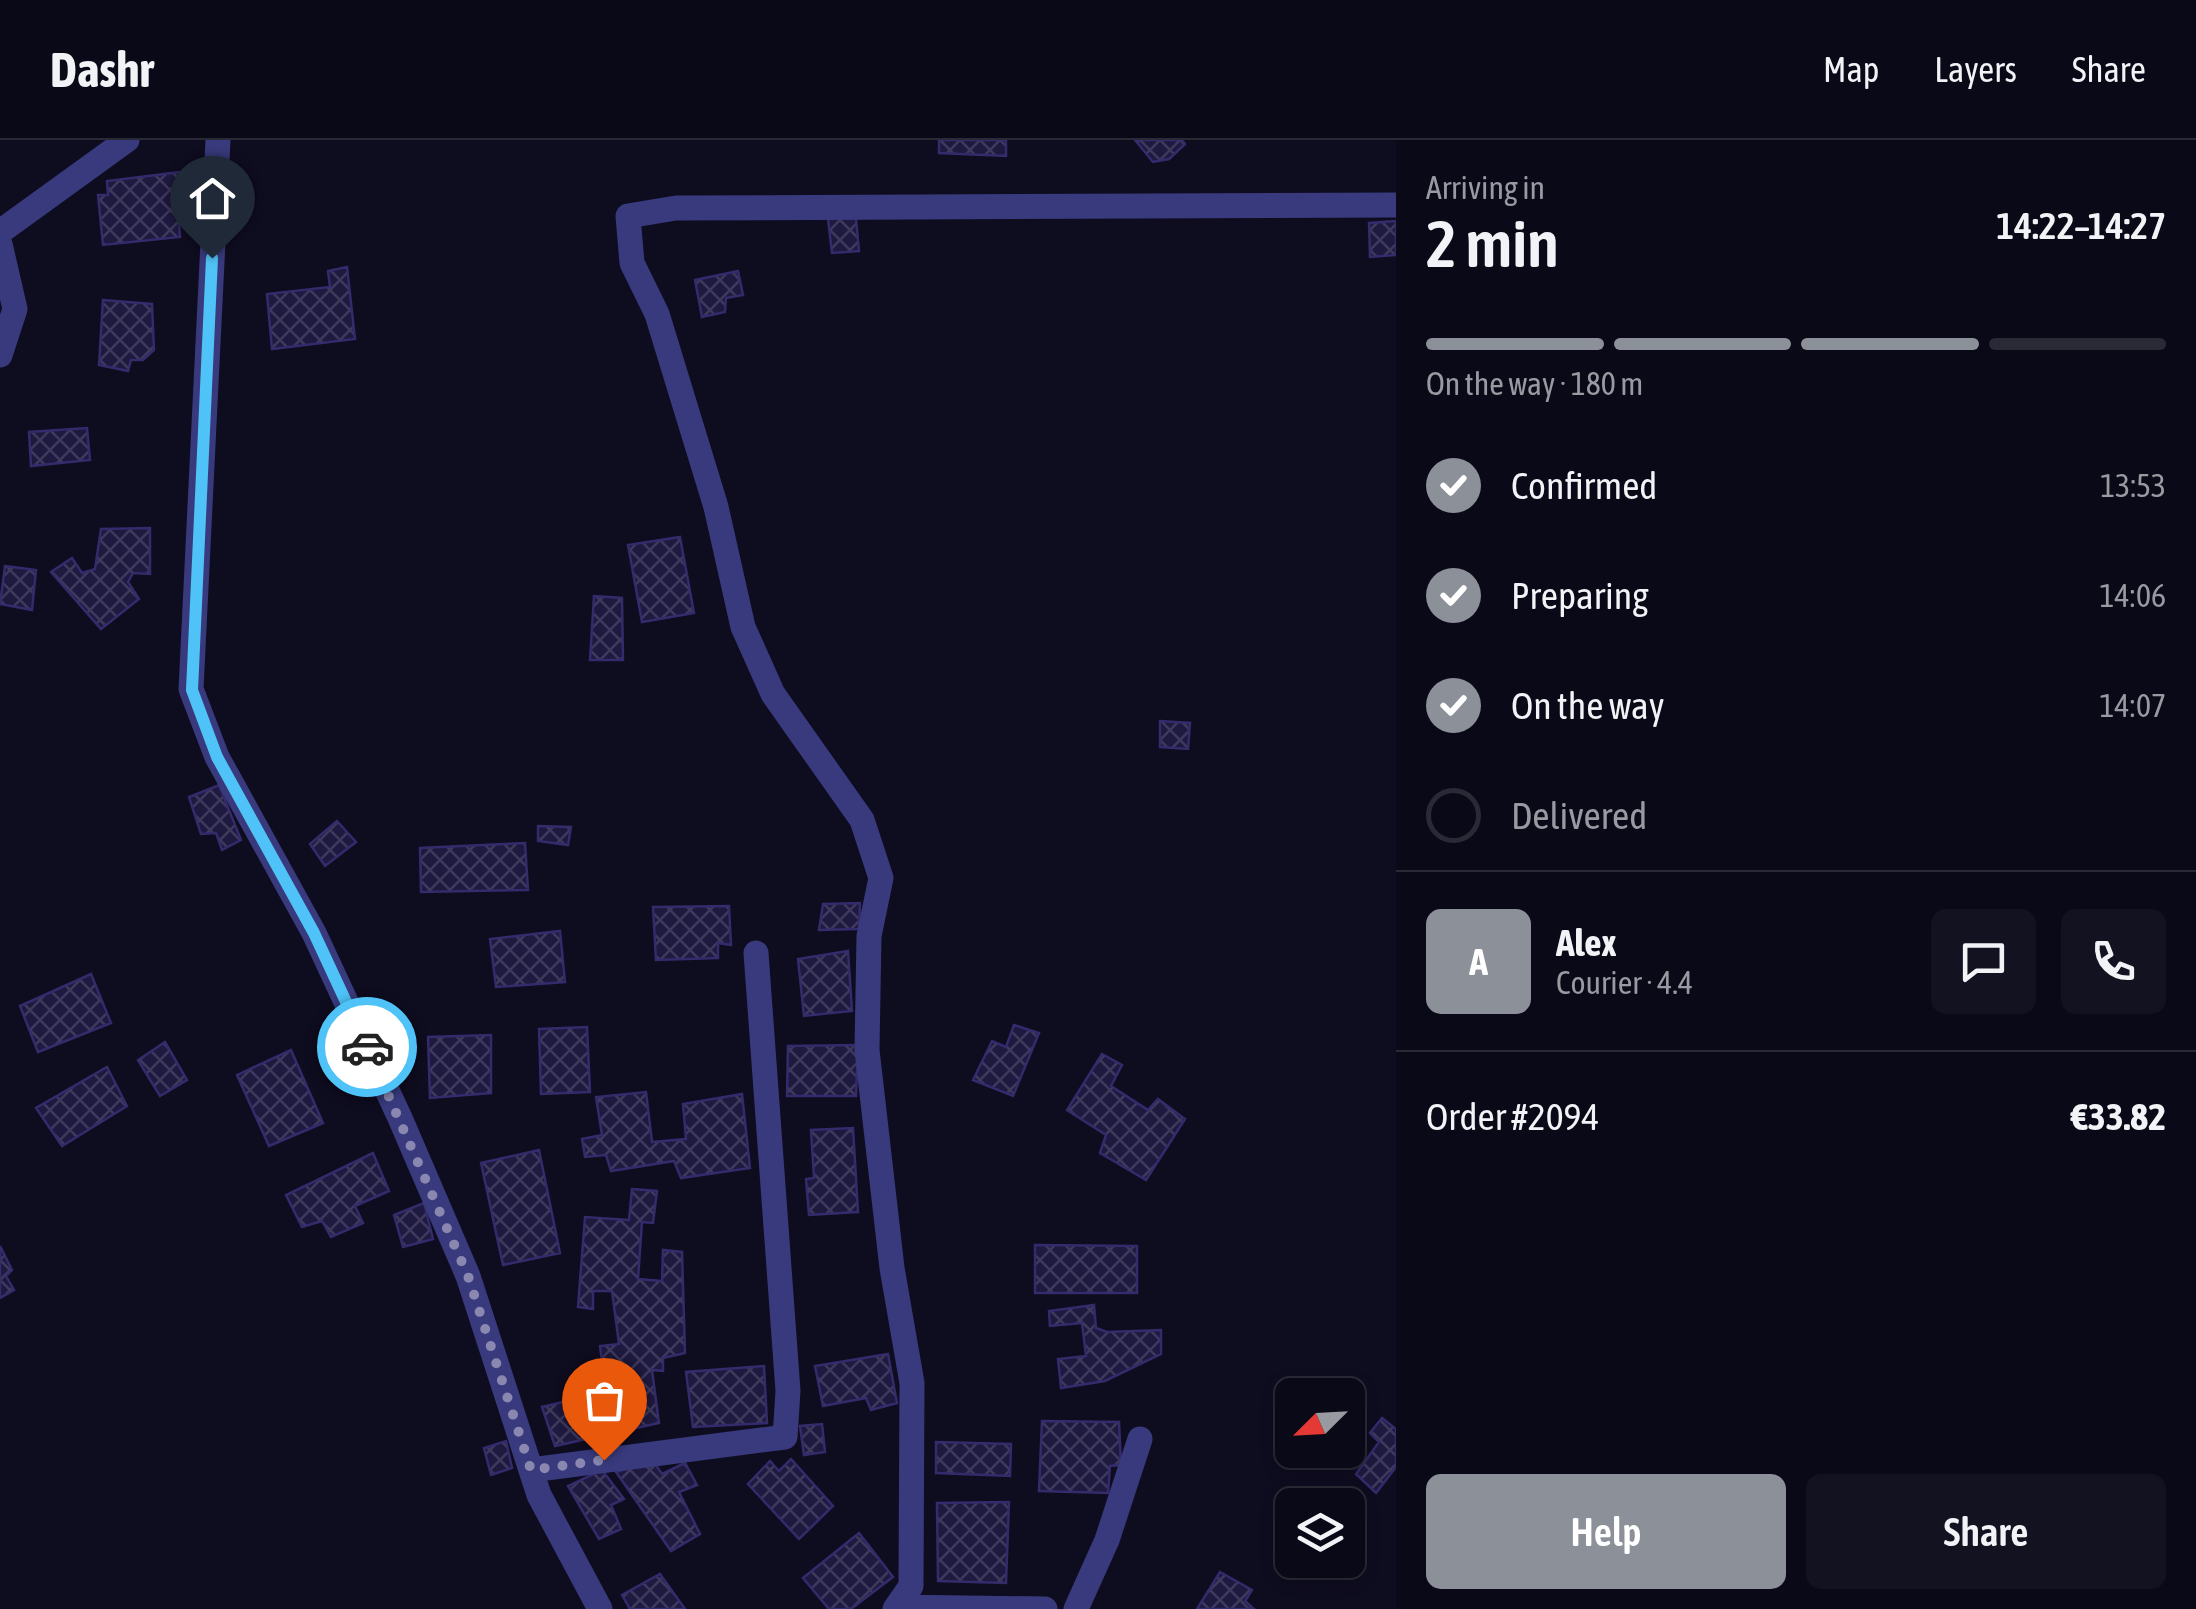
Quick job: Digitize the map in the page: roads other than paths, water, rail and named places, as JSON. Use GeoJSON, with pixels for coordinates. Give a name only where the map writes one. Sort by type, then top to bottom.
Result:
{"type":"FeatureCollection","features":[{"type":"Feature","properties":{"kind":"street"},"geometry":{"type":"LineString","coordinates":[[0,232],[127,140]]}},
{"type":"Feature","properties":{"kind":"street"},"geometry":{"type":"LineString","coordinates":[[218,140],[192,690],[217,757],[314,933],[407,1135],[468,1276],[539,1495],[600,1609]]}},
{"type":"Feature","properties":{"kind":"street"},"geometry":{"type":"LineString","coordinates":[[896,1608],[911,1586],[912,1383],[885,1217],[867,1050],[868,936],[881,878],[862,820],[773,694],[743,627],[716,507],[657,314],[632,263],[628,216],[676,208],[1396,205]]}},
{"type":"Feature","properties":{"kind":"street"},"geometry":{"type":"LineString","coordinates":[[0,244],[14,309],[0,355]]}},
{"type":"Feature","properties":{"kind":"street"},"geometry":{"type":"LineString","coordinates":[[531,1470],[785,1437],[788,1392],[756,953]]}},
{"type":"Feature","properties":{"kind":"street"},"geometry":{"type":"LineString","coordinates":[[1076,1609],[1108,1540],[1140,1439]]}},
{"type":"Feature","properties":{"kind":"street"},"geometry":{"type":"LineString","coordinates":[[896,1608],[1045,1609]]}}]}
